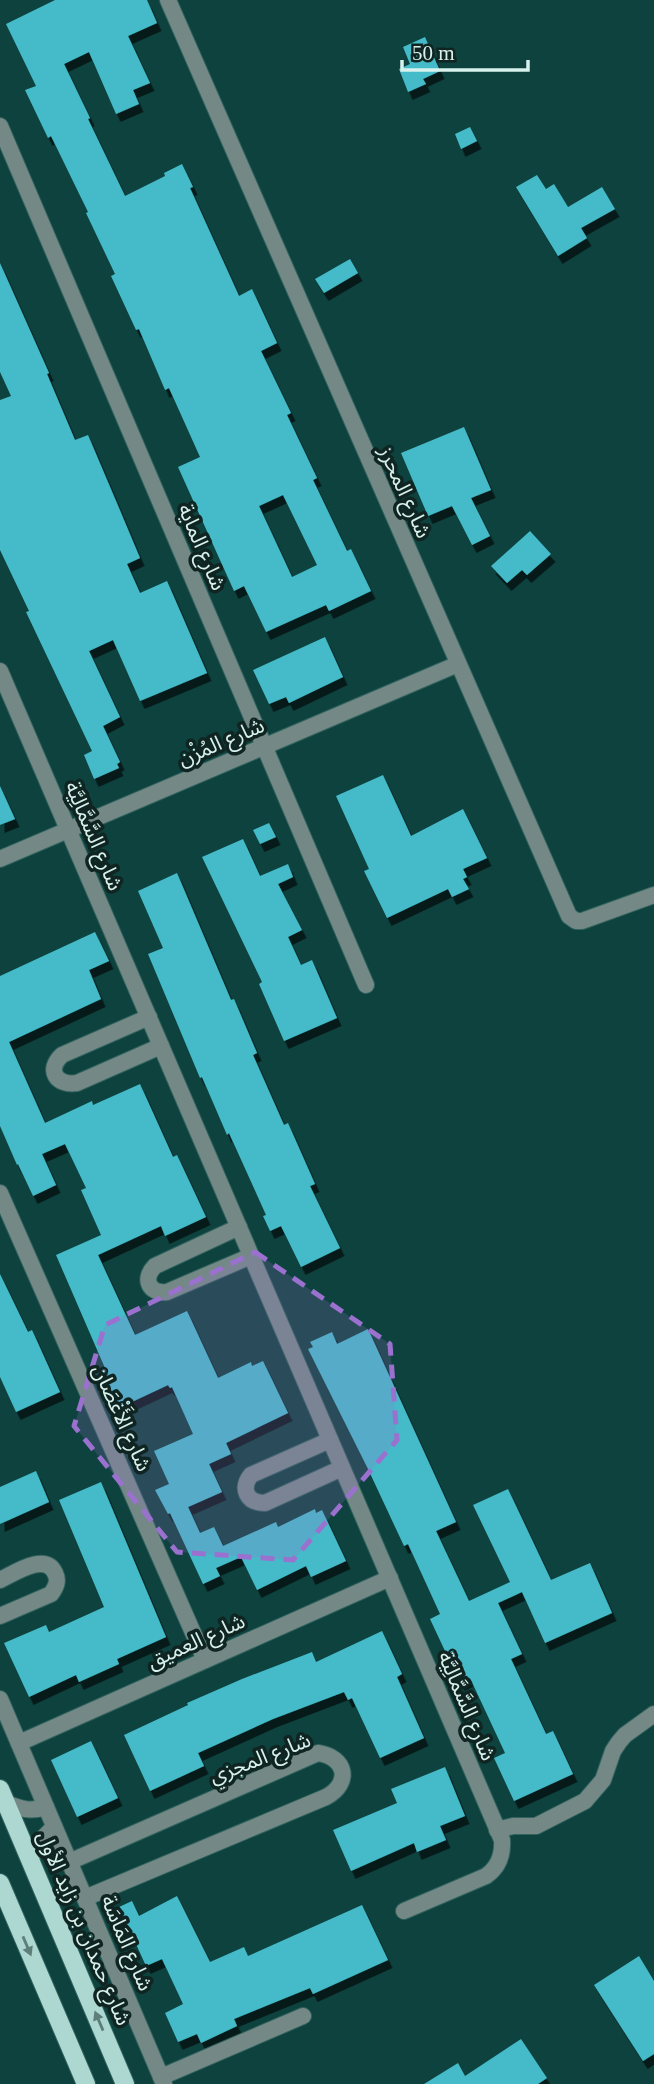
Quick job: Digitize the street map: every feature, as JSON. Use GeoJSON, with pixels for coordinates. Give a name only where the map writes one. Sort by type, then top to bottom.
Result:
{"type":"FeatureCollection","features":[{"type":"Feature","properties":{"kind":"main road","name":"شارع حمدان بن زايد الأول"},"geometry":{"type":"LineString","coordinates":[[3,1796],[125,2084]]}},
{"type":"Feature","properties":{"kind":"main road"},"geometry":{"type":"LineString","coordinates":[[0,1883],[86,2084]]}},
{"type":"Feature","properties":{"kind":"street","name":"شارع المحرز"},"geometry":{"type":"LineString","coordinates":[[168,0],[570,919],[582,921],[654,895]]}},
{"type":"Feature","properties":{"kind":"street","name":"شارع الماية"},"geometry":{"type":"LineString","coordinates":[[0,126],[366,985]]}},
{"type":"Feature","properties":{"kind":"street","name":"شارع المُزْن"},"geometry":{"type":"LineString","coordinates":[[0,859],[458,664]]}},
{"type":"Feature","properties":{"kind":"street","name":"شارع السَّمَّالِيَّة"},"geometry":{"type":"LineString","coordinates":[[0,671],[502,1840],[502,1851],[494,1870],[486,1876],[404,1912]]}},
{"type":"Feature","properties":{"kind":"street"},"geometry":{"type":"LineString","coordinates":[[149,1017],[62,1055],[56,1061],[54,1069],[58,1080],[66,1084],[77,1083],[161,1046]]}},
{"type":"Feature","properties":{"kind":"street","name":"شارع الأَغْصَان"},"geometry":{"type":"LineString","coordinates":[[0,1193],[205,1660]]}},
{"type":"Feature","properties":{"kind":"street"},"geometry":{"type":"LineString","coordinates":[[239,1227],[155,1266],[149,1272],[147,1281],[151,1289],[159,1293],[167,1292],[251,1256]]}},
{"type":"Feature","properties":{"kind":"street"},"geometry":{"type":"LineString","coordinates":[[330,1440],[251,1475],[245,1490],[249,1498],[256,1503],[265,1503],[342,1468]]}},
{"type":"Feature","properties":{"kind":"street"},"geometry":{"type":"LineString","coordinates":[[0,1580],[37,1564],[46,1564],[53,1569],[57,1577],[57,1586],[51,1594],[0,1616]]}},
{"type":"Feature","properties":{"kind":"street","name":"شارع العميق"},"geometry":{"type":"LineString","coordinates":[[19,1743],[390,1578]]}},
{"type":"Feature","properties":{"kind":"street","name":"شارع المَاسَة"},"geometry":{"type":"LineString","coordinates":[[0,1699],[162,2080],[303,2016]]}},
{"type":"Feature","properties":{"kind":"street"},"geometry":{"type":"LineString","coordinates":[[497,1830],[513,1826],[536,1826],[585,1801],[603,1780],[619,1742],[654,1714]]}},
{"type":"Feature","properties":{"kind":"street","name":"شارع المجزي"},"geometry":{"type":"LineString","coordinates":[[69,1862],[318,1753],[329,1755],[338,1761],[343,1771],[342,1783],[336,1792],[326,1797],[85,1898]]}},
{"type":"Feature","properties":{"kind":"street"},"geometry":{"type":"LineString","coordinates":[[3,1796],[24,1810],[46,1807]]}},
{"type":"Feature","properties":{"kind":"street"},"geometry":{"type":"LineString","coordinates":[[30,1861],[37,1843],[54,1826]]}},
{"type":"Feature","properties":{"kind":"highlighted area"},"geometry":{"type":"Polygon","coordinates":[[[255,1252],[390,1344],[397,1440],[293,1560],[177,1552],[74,1426],[105,1325],[255,1252]]]}},
{"type":"Feature","properties":{"kind":"building"},"geometry":{"type":"Polygon","coordinates":[[[55,0],[147,0],[157,23],[128,36],[150,83],[133,90],[139,104],[116,114],[89,52],[64,64],[125,196],[165,176],[164,173],[182,164],[193,187],[190,188],[239,296],[252,289],[277,343],[261,351],[291,413],[287,415],[317,478],[313,480],[347,551],[351,549],[371,591],[329,611],[326,605],[266,632],[244,586],[234,591],[178,467],[200,457],[169,388],[165,390],[139,329],[136,330],[111,276],[115,274],[86,213],[88,212],[25,90],[36,86],[6,24],[55,0]],[[283,495],[259,506],[292,577],[317,565],[283,495]]]}},
{"type":"Feature","properties":{"kind":"building"},"geometry":{"type":"Polygon","coordinates":[[[425,37],[440,71],[423,79],[426,84],[408,92],[399,69],[410,64],[403,47],[425,37]]]}},
{"type":"Feature","properties":{"kind":"building"},"geometry":{"type":"Polygon","coordinates":[[[470,127],[477,141],[461,149],[455,134],[470,127]]]}},
{"type":"Feature","properties":{"kind":"building"},"geometry":{"type":"Polygon","coordinates":[[[537,175],[546,189],[554,184],[568,207],[602,187],[615,209],[581,228],[587,238],[558,256],[516,187],[537,175]]]}},
{"type":"Feature","properties":{"kind":"building"},"geometry":{"type":"Polygon","coordinates":[[[350,259],[358,273],[324,293],[315,279],[350,259]]]}},
{"type":"Feature","properties":{"kind":"building"},"geometry":{"type":"Polygon","coordinates":[[[0,263],[49,373],[47,374],[75,440],[88,435],[119,508],[140,558],[127,564],[140,593],[167,581],[207,673],[140,701],[113,640],[89,651],[120,717],[103,726],[120,762],[117,764],[119,768],[94,779],[84,755],[92,751],[26,612],[29,611],[0,550],[0,400],[11,396],[0,372],[0,263]]]}},
{"type":"Feature","properties":{"kind":"building"},"geometry":{"type":"Polygon","coordinates":[[[464,427],[491,490],[471,498],[490,536],[472,545],[452,506],[428,516],[401,453],[464,427]]]}},
{"type":"Feature","properties":{"kind":"building"},"geometry":{"type":"Polygon","coordinates":[[[530,531],[551,554],[527,575],[522,570],[507,583],[491,566],[530,531]]]}},
{"type":"Feature","properties":{"kind":"building"},"geometry":{"type":"Polygon","coordinates":[[[325,637],[343,677],[289,703],[286,697],[269,704],[253,670],[325,637]]]}},
{"type":"Feature","properties":{"kind":"building"},"geometry":{"type":"Polygon","coordinates":[[[383,775],[411,836],[463,809],[487,858],[463,869],[467,877],[463,879],[469,889],[452,897],[448,889],[387,918],[364,871],[369,869],[336,796],[383,775]]]}},
{"type":"Feature","properties":{"kind":"building"},"geometry":{"type":"Polygon","coordinates":[[[0,786],[15,819],[0,825],[0,786]]]}},
{"type":"Feature","properties":{"kind":"building"},"geometry":{"type":"Polygon","coordinates":[[[269,823],[276,837],[260,844],[253,830],[269,823]]]}},
{"type":"Feature","properties":{"kind":"building"},"geometry":{"type":"Polygon","coordinates":[[[243,839],[260,876],[288,864],[293,877],[278,884],[302,930],[288,937],[301,965],[312,960],[337,1018],[284,1041],[259,984],[262,982],[202,857],[243,839]]]}},
{"type":"Feature","properties":{"kind":"building"},"geometry":{"type":"Polygon","coordinates":[[[177,873],[231,1000],[234,999],[257,1053],[253,1055],[284,1125],[288,1123],[315,1184],[310,1186],[340,1248],[301,1267],[281,1226],[270,1231],[263,1216],[266,1215],[229,1133],[227,1135],[202,1077],[200,1078],[148,954],[163,948],[138,891],[177,873]]]}},
{"type":"Feature","properties":{"kind":"building"},"geometry":{"type":"Polygon","coordinates":[[[95,932],[109,961],[89,970],[101,999],[9,1042],[45,1123],[92,1101],[93,1105],[140,1084],[173,1157],[177,1155],[206,1217],[165,1236],[161,1226],[98,1255],[135,1335],[187,1311],[218,1378],[251,1362],[252,1366],[263,1361],[288,1413],[226,1443],[231,1454],[209,1464],[222,1492],[188,1507],[200,1533],[214,1527],[223,1546],[276,1522],[278,1527],[315,1509],[316,1513],[322,1510],[346,1561],[311,1577],[306,1566],[257,1590],[241,1557],[216,1568],[220,1576],[203,1584],[170,1513],[168,1514],[155,1490],[169,1484],[154,1451],[193,1434],[172,1387],[168,1385],[119,1408],[104,1377],[108,1375],[56,1255],[101,1235],[81,1190],[86,1188],[65,1144],[42,1154],[56,1185],[33,1196],[0,1126],[0,976],[95,932]]]}},
{"type":"Feature","properties":{"kind":"building"},"geometry":{"type":"Polygon","coordinates":[[[0,1274],[28,1332],[32,1330],[60,1392],[16,1412],[0,1377],[0,1274]]]}},
{"type":"Feature","properties":{"kind":"building"},"geometry":{"type":"Polygon","coordinates":[[[368,1329],[456,1522],[436,1531],[469,1601],[510,1582],[473,1505],[508,1489],[551,1580],[590,1563],[612,1613],[545,1643],[522,1592],[498,1603],[522,1654],[511,1659],[546,1734],[553,1731],[573,1774],[514,1801],[494,1758],[505,1753],[470,1678],[460,1683],[430,1619],[440,1614],[408,1544],[404,1546],[308,1349],[313,1347],[310,1342],[332,1332],[337,1344],[368,1329]]]}},
{"type":"Feature","properties":{"kind":"building"},"geometry":{"type":"Polygon","coordinates":[[[36,1471],[49,1502],[0,1524],[0,1487],[36,1471]]]}},
{"type":"Feature","properties":{"kind":"building"},"geometry":{"type":"Polygon","coordinates":[[[101,1482],[166,1637],[117,1659],[119,1664],[79,1682],[76,1675],[29,1697],[4,1643],[46,1625],[49,1632],[104,1607],[59,1500],[101,1482]]]}},
{"type":"Feature","properties":{"kind":"building"},"geometry":{"type":"Polygon","coordinates":[[[382,1631],[402,1674],[397,1677],[424,1738],[380,1758],[352,1698],[348,1700],[344,1692],[273,1719],[198,1753],[204,1766],[150,1791],[124,1735],[242,1679],[312,1652],[316,1662],[382,1631]]]}},
{"type":"Feature","properties":{"kind":"building"},"geometry":{"type":"Polygon","coordinates":[[[91,1741],[118,1798],[77,1817],[51,1760],[91,1741]]]}},
{"type":"Feature","properties":{"kind":"building"},"geometry":{"type":"Polygon","coordinates":[[[445,1767],[465,1816],[440,1826],[446,1840],[417,1852],[414,1843],[351,1871],[333,1830],[397,1803],[391,1789],[445,1767]]]}},
{"type":"Feature","properties":{"kind":"building"},"geometry":{"type":"Polygon","coordinates":[[[177,1896],[210,1962],[244,1947],[248,1956],[362,1905],[388,1960],[313,1994],[310,1988],[234,2019],[237,2026],[201,2043],[197,2034],[178,2042],[165,2013],[183,2004],[162,1959],[146,1966],[119,1907],[132,1901],[139,1916],[177,1896]]]}},
{"type":"Feature","properties":{"kind":"building"},"geometry":{"type":"Polygon","coordinates":[[[639,1956],[654,1981],[654,2054],[643,2061],[594,1985],[639,1956]]]}},
{"type":"Feature","properties":{"kind":"building"},"geometry":{"type":"Polygon","coordinates":[[[521,2039],[547,2078],[538,2084],[424,2084],[458,2063],[465,2076],[521,2039]]]}}]}
